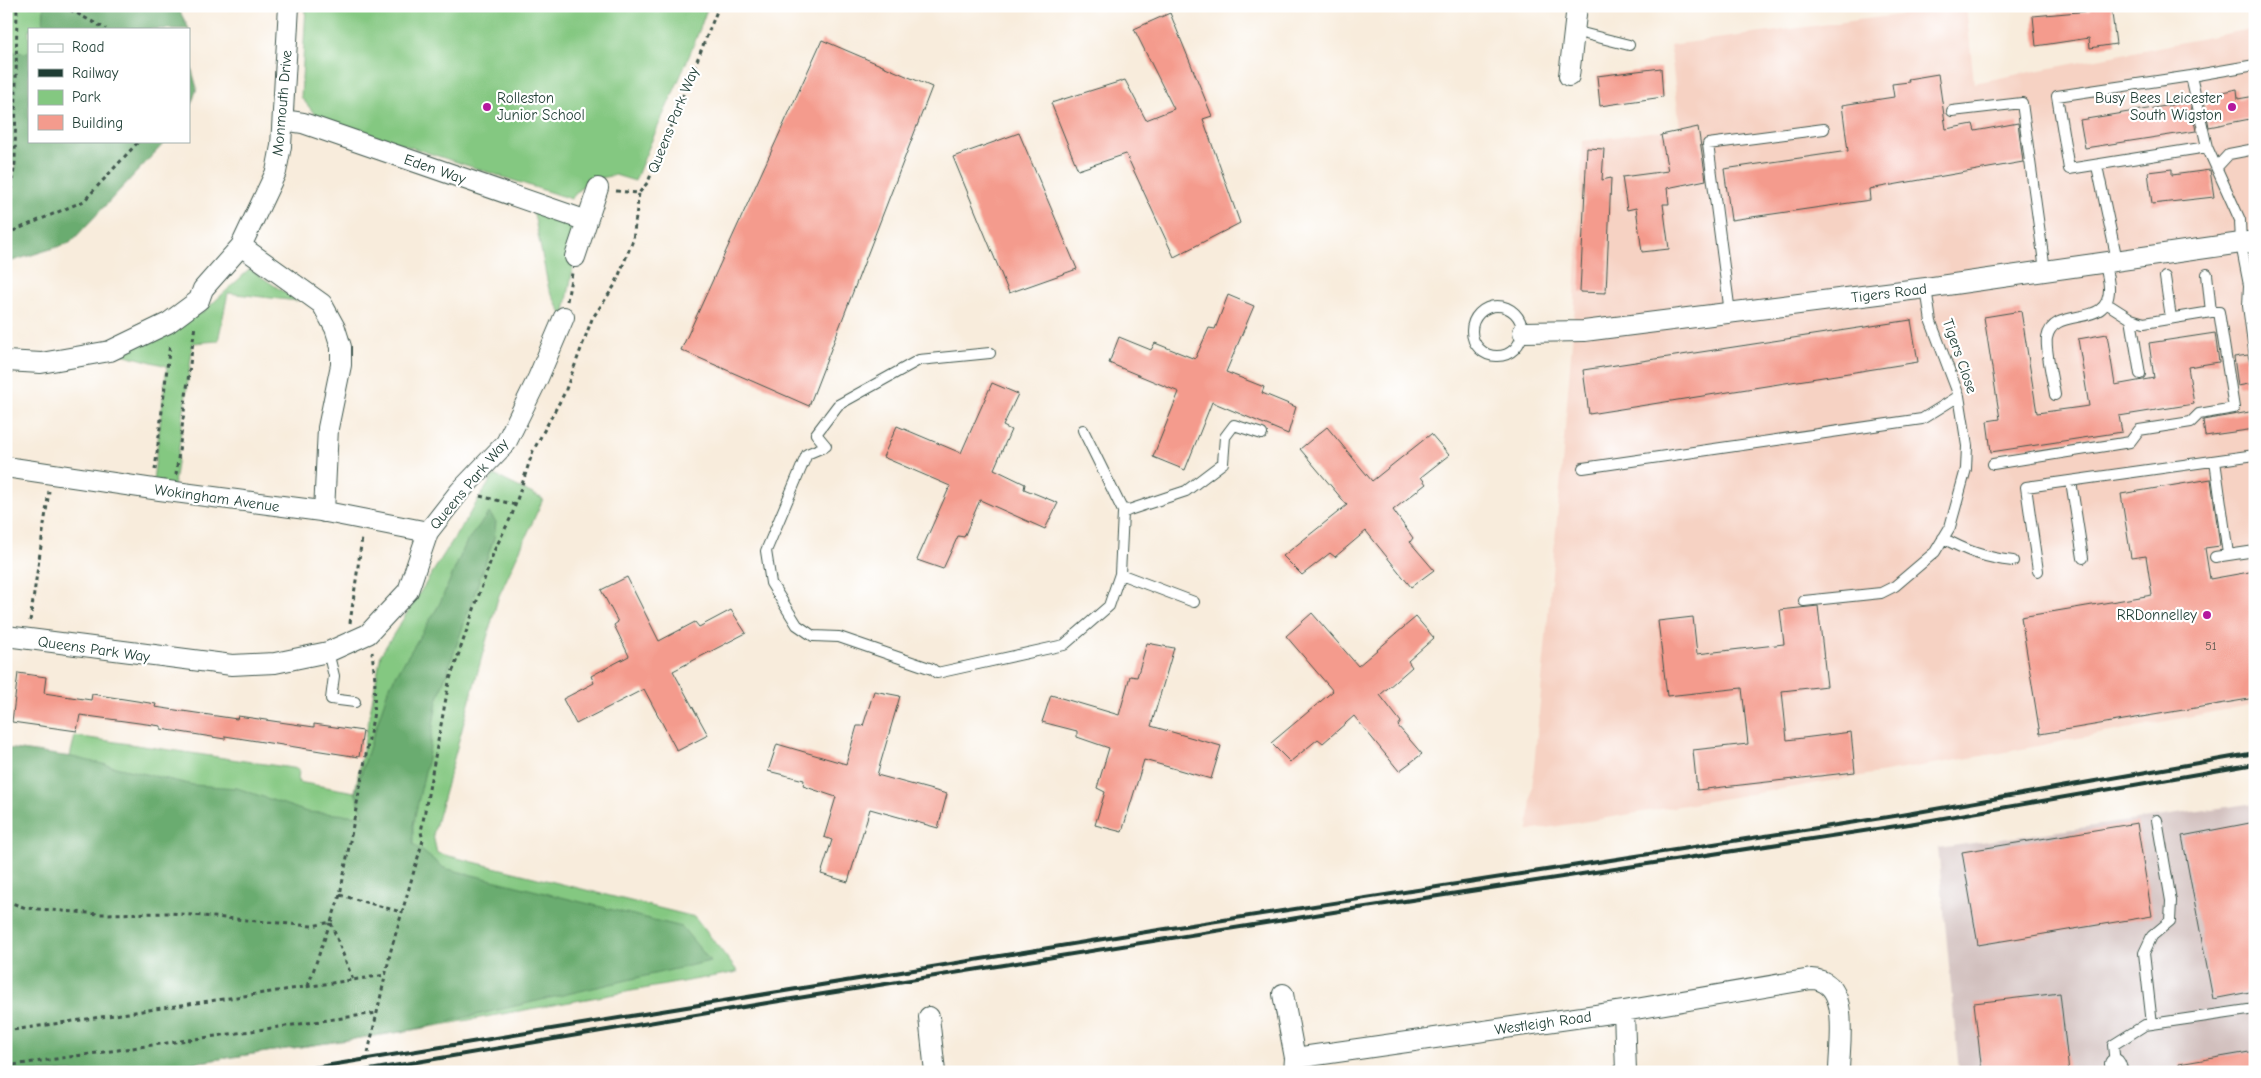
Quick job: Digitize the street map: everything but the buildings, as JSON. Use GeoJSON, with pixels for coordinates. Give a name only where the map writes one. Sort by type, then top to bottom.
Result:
{"type":"FeatureCollection","features":[{"type":"Feature","properties":{"kind":"street","name":"Monmouth Drive"},"geometry":{"type":"LineString","coordinates":[[6,361],[41,363],[110,351],[173,320],[199,300],[203,289],[241,246],[276,172],[283,120],[289,6]]}},
{"type":"Feature","properties":{"kind":"street"},"geometry":{"type":"LineString","coordinates":[[1569,76],[1578,6]]}},
{"type":"Feature","properties":{"kind":"street","name":"Eden Way"},"geometry":{"type":"LineString","coordinates":[[283,120],[303,123],[587,221]]}},
{"type":"Feature","properties":{"kind":"street"},"geometry":{"type":"LineString","coordinates":[[574,258],[598,188]]}},
{"type":"Feature","properties":{"kind":"street","name":"Tigers Road"},"geometry":{"type":"LineString","coordinates":[[1522,332],[1584,331],[1730,313],[1926,288],[2248,242]]}},
{"type":"Feature","properties":{"kind":"street"},"geometry":{"type":"LineString","coordinates":[[241,246],[322,304],[335,328],[341,347],[341,365],[328,428],[324,512]]}},
{"type":"Feature","properties":{"kind":"street","name":"Queens Park Way"},"geometry":{"type":"LineString","coordinates":[[6,636],[232,665],[275,663],[338,648],[368,634],[408,591],[428,532],[460,491],[506,443],[538,378],[564,317]]}},
{"type":"Feature","properties":{"kind":"street","name":"Wokingham Avenue"},"geometry":{"type":"LineString","coordinates":[[6,466],[152,489],[324,512],[428,532]]}},
{"type":"Feature","properties":{"kind":"street","name":"Westleigh Road"},"geometry":{"type":"LineString","coordinates":[[1294,1065],[1818,979],[1830,984],[1838,996],[1839,1072]]}},
{"type":"Feature","properties":{"kind":"street"},"geometry":{"type":"LineString","coordinates":[[1283,994],[1294,1065]]}},
{"type":"Feature","properties":{"kind":"street"},"geometry":{"type":"LineString","coordinates":[[1624,1012],[1626,1072]]}},
{"type":"Feature","properties":{"kind":"street"},"geometry":{"type":"LineString","coordinates":[[929,1017],[935,1072]]}},
{"type":"Feature","properties":{"kind":"lane"},"geometry":{"type":"LineString","coordinates":[[1574,31],[1629,45]]}},
{"type":"Feature","properties":{"kind":"lane"},"geometry":{"type":"LineString","coordinates":[[2207,147],[2069,169],[2057,96],[2255,65]]}},
{"type":"Feature","properties":{"kind":"lane"},"geometry":{"type":"LineString","coordinates":[[2191,76],[2207,147],[2248,242],[2252,285],[2248,306],[2255,358]]}},
{"type":"Feature","properties":{"kind":"lane"},"geometry":{"type":"LineString","coordinates":[[1952,111],[2022,103],[2045,270]]}},
{"type":"Feature","properties":{"kind":"lane"},"geometry":{"type":"LineString","coordinates":[[1730,313],[1708,144],[1824,129]]}},
{"type":"Feature","properties":{"kind":"lane"},"geometry":{"type":"LineString","coordinates":[[2217,167],[2230,154],[2255,149]]}},
{"type":"Feature","properties":{"kind":"lane"},"geometry":{"type":"LineString","coordinates":[[2055,395],[2047,338],[2052,328],[2063,320],[2092,315],[2106,303],[2109,289],[2111,261],[2097,166]]}},
{"type":"Feature","properties":{"kind":"lane"},"geometry":{"type":"LineString","coordinates":[[2206,274],[2211,312]]}},
{"type":"Feature","properties":{"kind":"lane"},"geometry":{"type":"LineString","coordinates":[[2165,277],[2171,318]]}},
{"type":"Feature","properties":{"kind":"lane","name":"Tigers Close"},"geometry":{"type":"LineString","coordinates":[[1804,601],[1881,593],[1914,571],[1935,552],[1953,519],[1966,469],[1967,446],[1959,396],[1931,322],[1926,288]]}},
{"type":"Feature","properties":{"kind":"lane"},"geometry":{"type":"LineString","coordinates":[[1993,464],[2130,442],[2138,430],[2191,422],[2199,414],[2234,408],[2220,312],[2144,322],[2131,319],[2106,303]]}},
{"type":"Feature","properties":{"kind":"lane"},"geometry":{"type":"LineString","coordinates":[[1498,306],[1513,311],[1518,317],[1522,332],[1521,340],[1510,353],[1493,356],[1478,348],[1472,332],[1477,316],[1490,307],[1498,306]]}},
{"type":"Feature","properties":{"kind":"lane"},"geometry":{"type":"LineString","coordinates":[[2131,319],[2140,374]]}},
{"type":"Feature","properties":{"kind":"lane"},"geometry":{"type":"LineString","coordinates":[[990,354],[919,360],[838,405],[816,434],[826,446],[808,454],[766,551],[771,582],[797,625],[813,636],[839,637],[932,669],[937,673],[1064,645],[1109,606],[1120,574],[1123,513],[1186,491],[1223,463],[1225,437],[1234,425],[1262,434]]}},
{"type":"Feature","properties":{"kind":"lane"},"geometry":{"type":"LineString","coordinates":[[1583,468],[1922,418],[1959,396]]}},
{"type":"Feature","properties":{"kind":"lane"},"geometry":{"type":"LineString","coordinates":[[1083,430],[1122,510],[1129,510]]}},
{"type":"Feature","properties":{"kind":"lane"},"geometry":{"type":"LineString","coordinates":[[2038,571],[2026,487],[2255,455]]}},
{"type":"Feature","properties":{"kind":"lane"},"geometry":{"type":"LineString","coordinates":[[2215,461],[2228,554]]}},
{"type":"Feature","properties":{"kind":"lane"},"geometry":{"type":"LineString","coordinates":[[2071,481],[2083,558]]}},
{"type":"Feature","properties":{"kind":"lane"},"geometry":{"type":"LineString","coordinates":[[1943,538],[1966,551],[1990,559],[2013,561]]}},
{"type":"Feature","properties":{"kind":"lane"},"geometry":{"type":"LineString","coordinates":[[2215,557],[2255,551]]}},
{"type":"Feature","properties":{"kind":"lane"},"geometry":{"type":"LineString","coordinates":[[1120,574],[1194,602]]}},
{"type":"Feature","properties":{"kind":"lane"},"geometry":{"type":"LineString","coordinates":[[338,648],[331,698],[355,702]]}},
{"type":"Feature","properties":{"kind":"lane"},"geometry":{"type":"LineString","coordinates":[[2152,1024],[2144,953],[2152,936],[2170,921],[2171,901],[2157,820]]}},
{"type":"Feature","properties":{"kind":"lane"},"geometry":{"type":"LineString","coordinates":[[2116,1068],[2113,1045],[2145,1025],[2255,1009]]}},
{"type":"Feature","properties":{"kind":"path"},"geometry":{"type":"LineString","coordinates":[[6,221],[15,163],[17,6]]}},
{"type":"Feature","properties":{"kind":"path"},"geometry":{"type":"LineString","coordinates":[[63,6],[104,28]]}},
{"type":"Feature","properties":{"kind":"path","name":"Queens Park Way"},"geometry":{"type":"LineString","coordinates":[[639,193],[648,182],[719,6]]}},
{"type":"Feature","properties":{"kind":"path"},"geometry":{"type":"LineString","coordinates":[[6,234],[84,201],[138,142]]}},
{"type":"Feature","properties":{"kind":"path"},"geometry":{"type":"LineString","coordinates":[[368,1053],[402,912],[423,840],[421,832],[449,682],[494,551],[516,505],[533,451],[565,392],[592,319],[615,285],[633,240],[639,193],[598,188]]}},
{"type":"Feature","properties":{"kind":"path"},"geometry":{"type":"LineString","coordinates":[[564,317],[574,258]]}},
{"type":"Feature","properties":{"kind":"path"},"geometry":{"type":"LineString","coordinates":[[174,492],[199,300]]}},
{"type":"Feature","properties":{"kind":"path"},"geometry":{"type":"LineString","coordinates":[[152,489],[173,320]]}},
{"type":"Feature","properties":{"kind":"path"},"geometry":{"type":"LineString","coordinates":[[27,640],[52,473]]}},
{"type":"Feature","properties":{"kind":"path"},"geometry":{"type":"LineString","coordinates":[[460,491],[516,505]]}},
{"type":"Feature","properties":{"kind":"path"},"geometry":{"type":"LineString","coordinates":[[338,648],[365,520]]}},
{"type":"Feature","properties":{"kind":"path"},"geometry":{"type":"LineString","coordinates":[[308,986],[340,895],[374,712],[375,679],[368,634]]}},
{"type":"Feature","properties":{"kind":"path"},"geometry":{"type":"LineString","coordinates":[[340,895],[402,912]]}},
{"type":"Feature","properties":{"kind":"path"},"geometry":{"type":"LineString","coordinates":[[6,901],[26,908],[100,914],[170,913],[312,926],[331,922]]}},
{"type":"Feature","properties":{"kind":"path"},"geometry":{"type":"LineString","coordinates":[[331,922],[353,980]]}},
{"type":"Feature","properties":{"kind":"path"},"geometry":{"type":"LineString","coordinates":[[6,1031],[386,975]]}},
{"type":"Feature","properties":{"kind":"path"},"geometry":{"type":"LineString","coordinates":[[6,1066],[377,1013]]}},
{"type":"Feature","properties":{"kind":"shaded area"},"geometry":{"type":"Polygon","coordinates":[[[1966,6],[1974,83],[2255,28],[2255,704],[2006,752],[1528,831],[1574,317],[1583,141],[1680,128],[1670,45],[1966,6]]]}},
{"type":"Feature","properties":{"kind":"shaded area"},"geometry":{"type":"Polygon","coordinates":[[[2255,803],[2255,1072],[1959,1072],[1938,848],[2255,803]]]}},
{"type":"Feature","properties":{"kind":"green space"},"geometry":{"type":"Polygon","coordinates":[[[7,6],[44,6],[43,28],[28,28],[28,53],[6,52],[7,6]]]}},
{"type":"Feature","properties":{"kind":"green space"},"geometry":{"type":"Polygon","coordinates":[[[44,6],[177,6],[188,28],[43,28],[44,6]]]}},
{"type":"Feature","properties":{"kind":"green space","name":"Rolleston Junior School"},"geometry":{"type":"Polygon","coordinates":[[[306,6],[708,6],[635,181],[615,175],[587,181],[571,199],[317,117],[301,97],[306,6]]]}},
{"type":"Feature","properties":{"kind":"green space"},"geometry":{"type":"Polygon","coordinates":[[[190,49],[191,67],[197,88],[190,108],[190,49]]]}},
{"type":"Feature","properties":{"kind":"green space"},"geometry":{"type":"Polygon","coordinates":[[[6,52],[28,53],[28,142],[165,142],[70,243],[6,263],[6,222],[15,163],[6,162],[6,52]]]}},
{"type":"Feature","properties":{"kind":"green space"},"geometry":{"type":"Polygon","coordinates":[[[533,209],[587,221],[575,257],[564,317],[549,290],[533,209]]]}},
{"type":"Feature","properties":{"kind":"green space"},"geometry":{"type":"Polygon","coordinates":[[[250,269],[297,301],[228,293],[218,341],[193,343],[173,492],[152,489],[167,366],[110,351],[203,312],[250,269]]]}},
{"type":"Feature","properties":{"kind":"green space"},"geometry":{"type":"Polygon","coordinates":[[[494,475],[543,499],[498,598],[433,835],[437,853],[695,917],[738,972],[407,1031],[132,1072],[6,1072],[6,751],[68,764],[75,736],[299,769],[298,782],[355,792],[381,654],[494,475]]]}},
{"type":"Feature","properties":{"kind":"green space"},"geometry":{"type":"Polygon","coordinates":[[[489,513],[496,522],[494,538],[437,701],[428,758],[413,825],[413,844],[444,868],[682,927],[710,961],[407,1031],[132,1072],[6,1072],[6,748],[72,757],[193,785],[237,788],[307,812],[364,816],[355,792],[389,687],[439,605],[467,541],[489,513]]]}},
{"type":"Feature","properties":{"kind":"railway"},"geometry":{"type":"LineString","coordinates":[[288,1072],[1146,932],[1901,815],[2255,753]]}},
{"type":"Feature","properties":{"kind":"railway"},"geometry":{"type":"LineString","coordinates":[[358,1072],[767,1003],[1346,910],[1903,825],[2255,764]]}},
{"type":"Feature","properties":{"kind":"place","name":"Rolleston Junior School"},"geometry":{"type":"Point","coordinates":[487,107]}},
{"type":"Feature","properties":{"kind":"place","name":"Busy Bees Leicester South Wigston"},"geometry":{"type":"Point","coordinates":[2232,107]}},
{"type":"Feature","properties":{"kind":"place","name":"RRDonnelley"},"geometry":{"type":"Point","coordinates":[2207,615]}}]}
